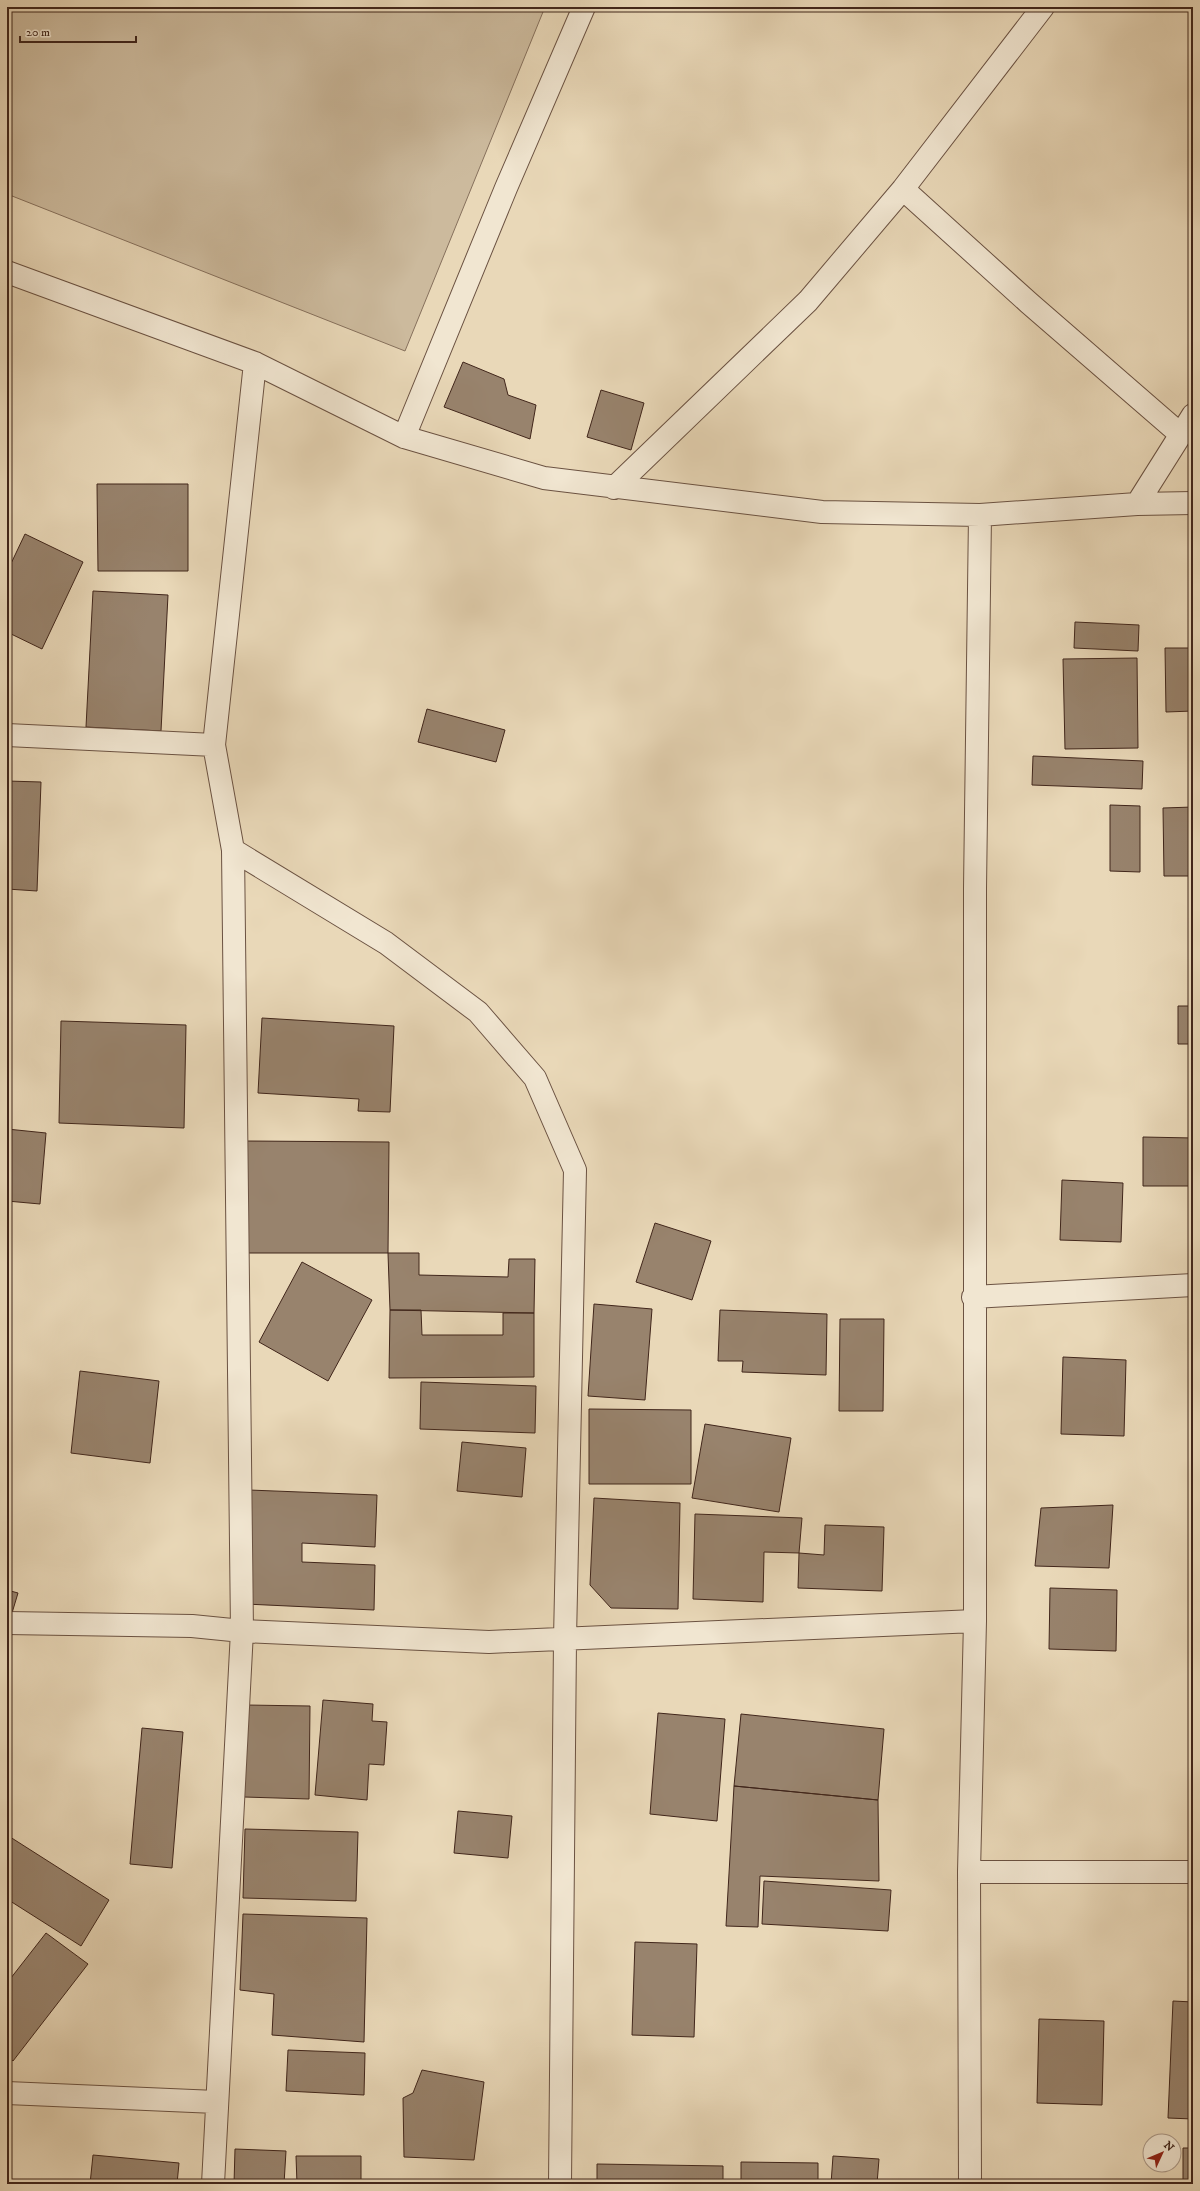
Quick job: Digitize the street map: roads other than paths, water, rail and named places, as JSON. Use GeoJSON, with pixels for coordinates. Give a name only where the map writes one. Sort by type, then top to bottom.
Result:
{"type":"FeatureCollection","features":[{"type":"Feature","properties":{"kind":"street"},"geometry":{"type":"LineString","coordinates":[[404,437],[506,188],[584,7]]}},
{"type":"Feature","properties":{"kind":"street"},"geometry":{"type":"LineString","coordinates":[[614,488],[808,301],[903,189],[1043,7]]}},
{"type":"Feature","properties":{"kind":"street"},"geometry":{"type":"LineString","coordinates":[[903,189],[1029,303],[1180,434]]}},
{"type":"Feature","properties":{"kind":"street"},"geometry":{"type":"LineString","coordinates":[[7,272],[256,363],[404,437],[544,478],[614,488],[822,512],[980,515],[1137,504],[1193,503]]}},
{"type":"Feature","properties":{"kind":"street"},"geometry":{"type":"LineString","coordinates":[[213,2184],[216,2102],[242,1631],[233,850],[214,745],[256,363]]}},
{"type":"Feature","properties":{"kind":"street"},"geometry":{"type":"LineString","coordinates":[[1137,504],[1193,415]]}},
{"type":"Feature","properties":{"kind":"street"},"geometry":{"type":"LineString","coordinates":[[970,2184],[969,1872],[975,1622],[973,1297],[975,888],[980,515]]}},
{"type":"Feature","properties":{"kind":"street"},"geometry":{"type":"LineString","coordinates":[[7,736],[214,745]]}},
{"type":"Feature","properties":{"kind":"street"},"geometry":{"type":"LineString","coordinates":[[233,850],[386,943],[478,1012],[535,1078],[575,1170],[564,1639],[560,2184]]}},
{"type":"Feature","properties":{"kind":"street"},"geometry":{"type":"LineString","coordinates":[[973,1297],[1193,1285]]}},
{"type":"Feature","properties":{"kind":"street"},"geometry":{"type":"LineString","coordinates":[[7,1623],[192,1626],[242,1631],[489,1642],[975,1622]]}},
{"type":"Feature","properties":{"kind":"street"},"geometry":{"type":"LineString","coordinates":[[969,1872],[1193,1872]]}},
{"type":"Feature","properties":{"kind":"street"},"geometry":{"type":"LineString","coordinates":[[7,2093],[216,2102]]}}]}
